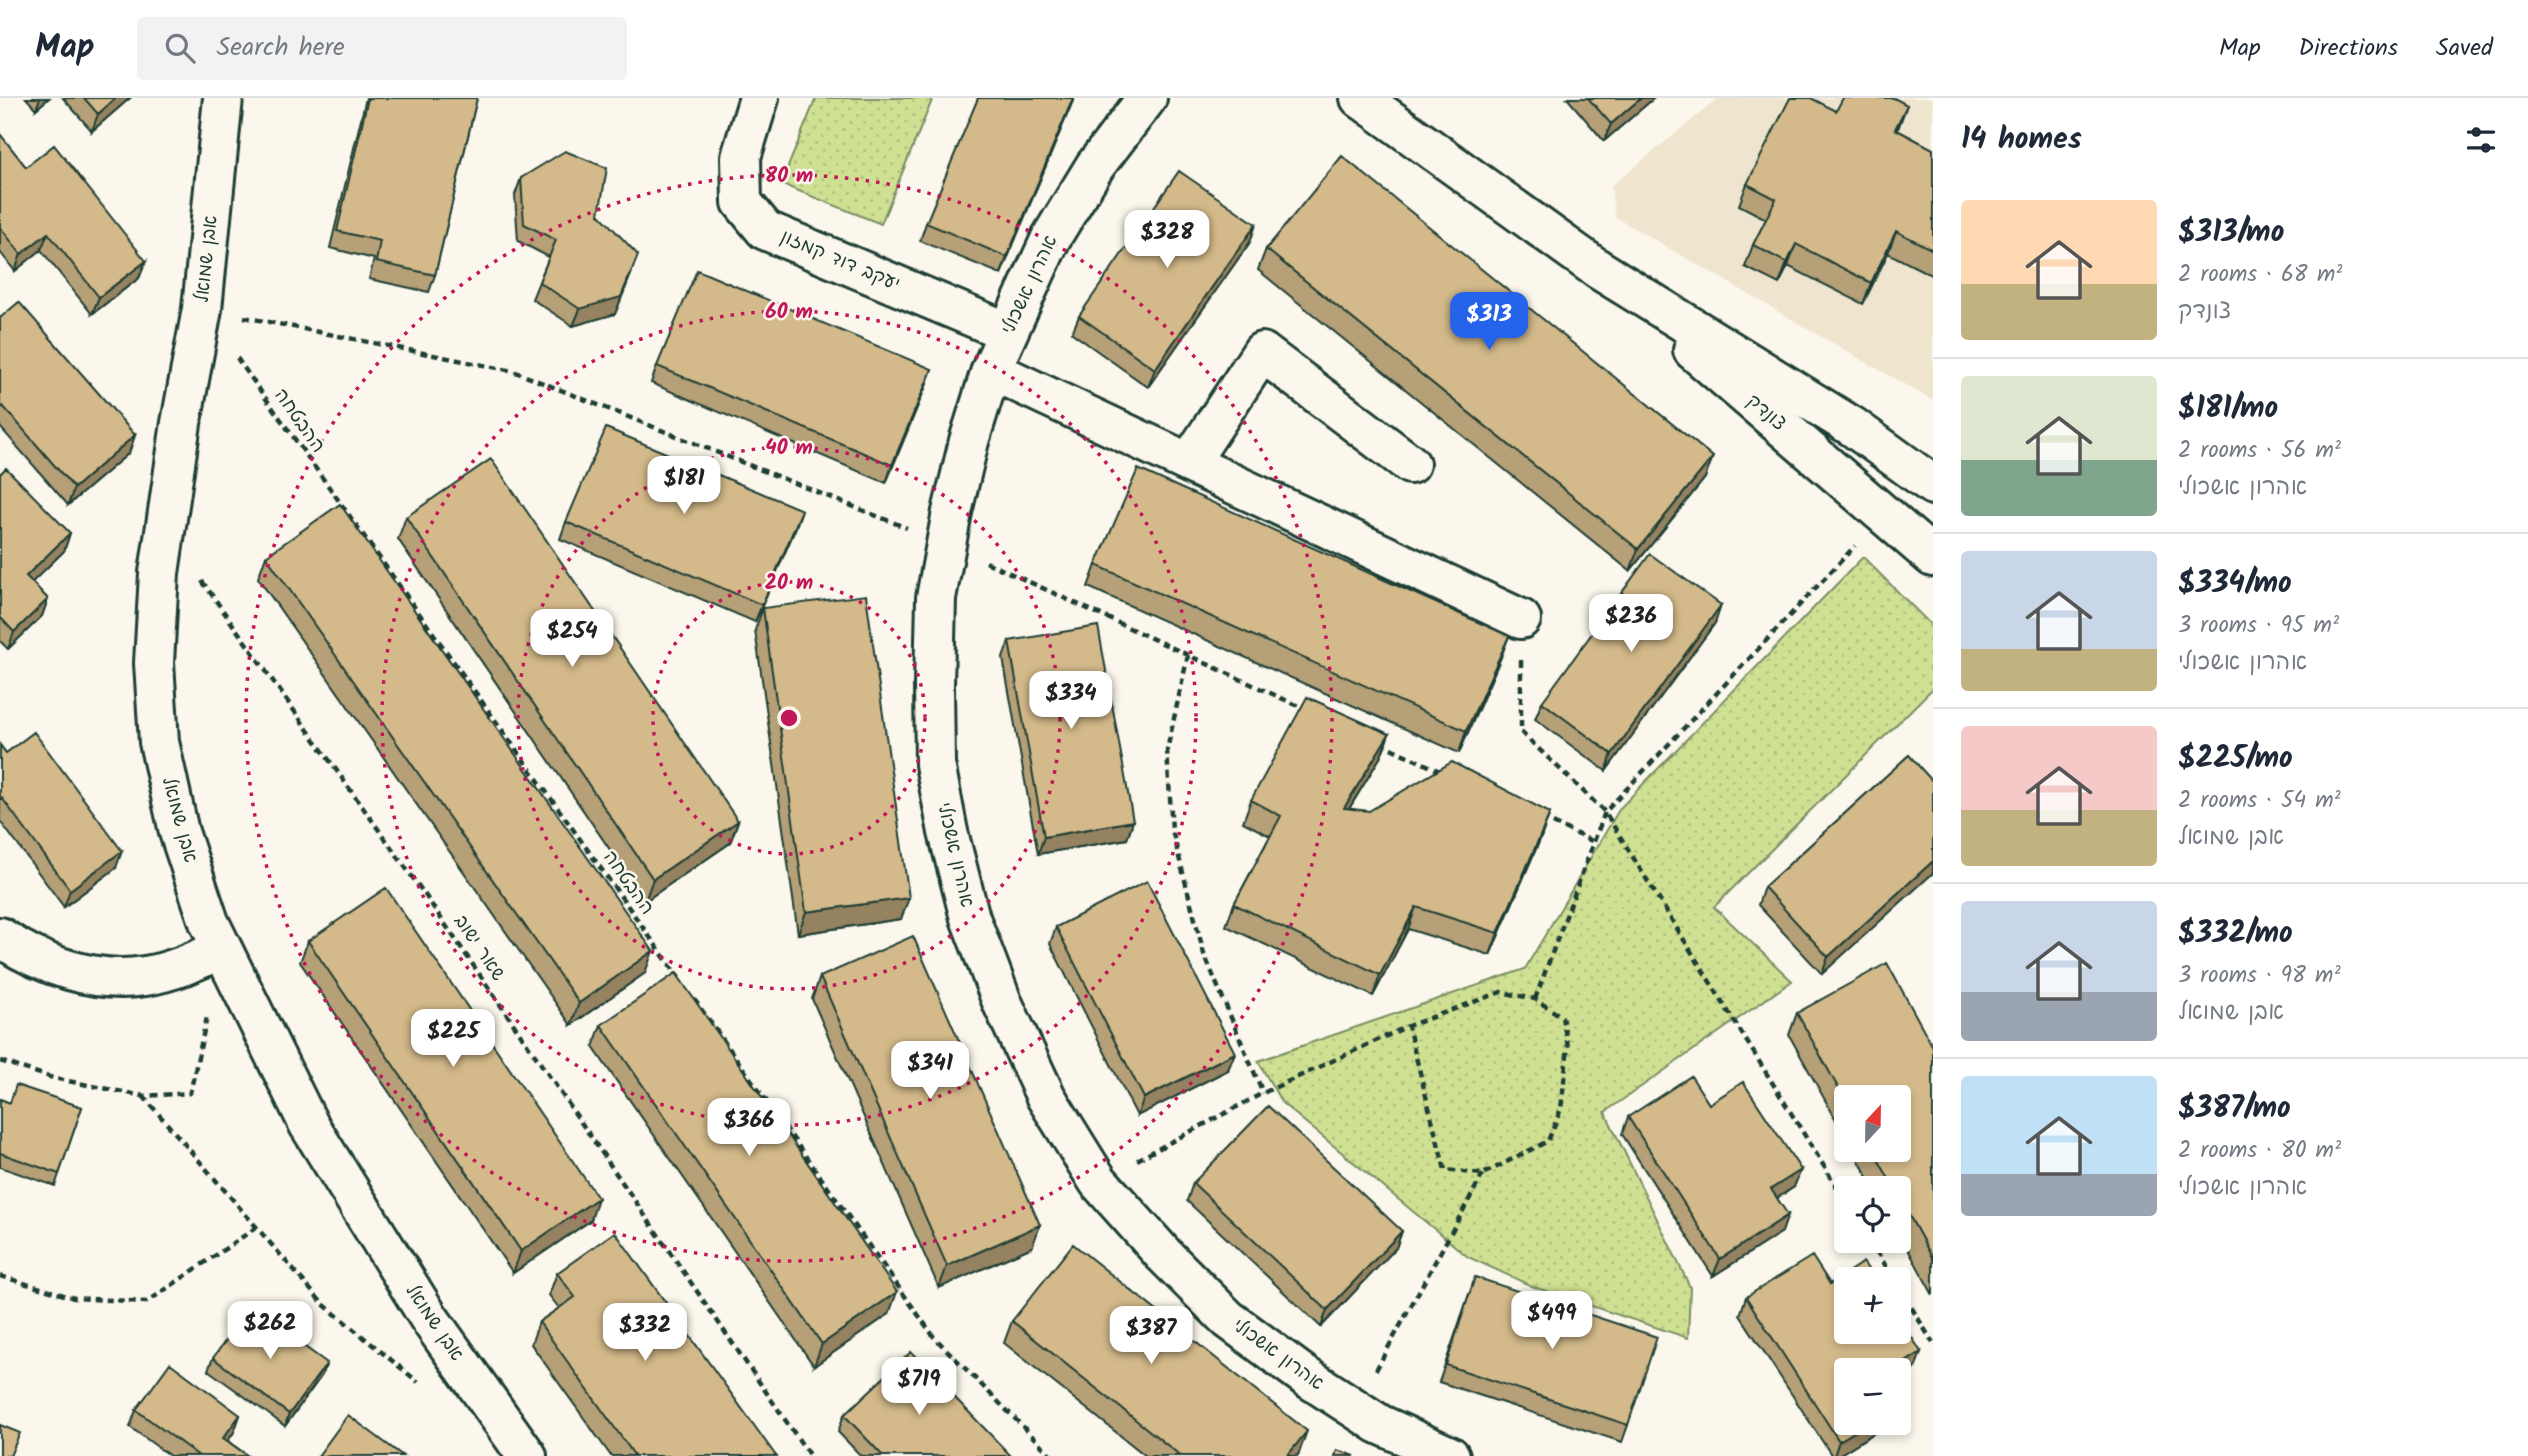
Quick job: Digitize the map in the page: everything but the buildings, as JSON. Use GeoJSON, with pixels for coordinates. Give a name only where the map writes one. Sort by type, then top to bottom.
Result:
{"type":"FeatureCollection","features":[{"type":"Feature","properties":{"kind":"street","name":"אבן שמואל"},"geometry":{"type":"LineString","coordinates":[[223,98],[202,309],[181,423],[159,573],[154,663],[159,742],[179,832],[209,922],[309,1125],[429,1318],[527,1456]]}},
{"type":"Feature","properties":{"kind":"street","name":"יעקב דוד קמזון"},"geometry":{"type":"LineString","coordinates":[[759,98],[741,157],[742,202],[765,230],[1008,332]]}},
{"type":"Feature","properties":{"kind":"street","name":"אהרון אשכולי"},"geometry":{"type":"LineString","coordinates":[[1147,98],[1095,166],[1051,238],[991,370],[969,441],[936,598],[935,764],[948,832],[970,918],[1002,1002],[1046,1097],[1098,1181],[1164,1255],[1228,1319],[1354,1409],[1379,1424],[1450,1456]]}},
{"type":"Feature","properties":{"kind":"street","name":"צונדק"},"geometry":{"type":"LineString","coordinates":[[1360,98],[1598,269],[1853,427],[1933,485]]}},
{"type":"Feature","properties":{"kind":"street","name":"צונדק"},"geometry":{"type":"LineString","coordinates":[[1598,269],[1933,557]]}},
{"type":"Feature","properties":{"kind":"street"},"geometry":{"type":"LineString","coordinates":[[1189,463],[1262,352],[1410,464]]}},
{"type":"Feature","properties":{"kind":"street"},"geometry":{"type":"LineString","coordinates":[[991,370],[1521,619]]}},
{"type":"Feature","properties":{"kind":"street"},"geometry":{"type":"LineString","coordinates":[[0,937],[12,946],[61,968],[104,977],[144,977],[187,964],[222,949]]}},
{"type":"Feature","properties":{"kind":"path"},"geometry":{"type":"LineString","coordinates":[[202,309],[513,371],[946,543],[1315,713]]}},
{"type":"Feature","properties":{"kind":"path","name":"ההבטחה"},"geometry":{"type":"LineString","coordinates":[[202,309],[685,987]]}},
{"type":"Feature","properties":{"kind":"path"},"geometry":{"type":"LineString","coordinates":[[1535,999],[1605,812],[1885,514]]}},
{"type":"Feature","properties":{"kind":"path","name":"שאר ישוב"},"geometry":{"type":"LineString","coordinates":[[165,529],[425,895],[810,1456]]}},
{"type":"Feature","properties":{"kind":"path"},"geometry":{"type":"LineString","coordinates":[[1521,619],[1521,732],[1605,812],[1834,1183]]}},
{"type":"Feature","properties":{"kind":"path"},"geometry":{"type":"LineString","coordinates":[[1188,655],[1167,750],[1172,830],[1204,954],[1263,1093]]}},
{"type":"Feature","properties":{"kind":"path"},"geometry":{"type":"LineString","coordinates":[[1378,742],[1454,777]]}},
{"type":"Feature","properties":{"kind":"path"},"geometry":{"type":"LineString","coordinates":[[1530,812],[1594,842]]}},
{"type":"Feature","properties":{"kind":"path"},"geometry":{"type":"LineString","coordinates":[[1098,1181],[1263,1093],[1408,1026],[1501,992],[1535,999],[1562,1017],[1568,1045],[1561,1109],[1548,1141],[1483,1174],[1445,1170],[1408,1026]]}},
{"type":"Feature","properties":{"kind":"path"},"geometry":{"type":"LineString","coordinates":[[693,998],[934,1337],[1052,1456]]}},
{"type":"Feature","properties":{"kind":"path"},"geometry":{"type":"LineString","coordinates":[[0,1061],[54,1078],[143,1096],[190,1093],[208,1014]]}},
{"type":"Feature","properties":{"kind":"path"},"geometry":{"type":"LineString","coordinates":[[143,1096],[323,1304],[427,1388]]}},
{"type":"Feature","properties":{"kind":"path"},"geometry":{"type":"LineString","coordinates":[[1354,1409],[1483,1174]]}},
{"type":"Feature","properties":{"kind":"path"},"geometry":{"type":"LineString","coordinates":[[0,1276],[74,1298],[147,1302],[257,1227]]}},
{"type":"Feature","properties":{"kind":"path"},"geometry":{"type":"LineString","coordinates":[[1911,1307],[1933,1343]]}},
{"type":"Feature","properties":{"kind":"shaded area"},"geometry":{"type":"Polygon","coordinates":[[[1719,98],[1933,98],[1933,401],[1615,217],[1611,186],[1719,98]]]}},
{"type":"Feature","properties":{"kind":"green space"},"geometry":{"type":"Polygon","coordinates":[[[816,98],[933,98],[881,224],[781,184],[816,98]]]}},
{"type":"Feature","properties":{"kind":"green space"},"geometry":{"type":"Polygon","coordinates":[[[1863,557],[1933,627],[1933,688],[1714,907],[1792,981],[1605,1112],[1690,1287],[1688,1338],[1534,1287],[1468,1257],[1282,1103],[1258,1061],[1525,969],[1620,808],[1863,557]]]}}]}
